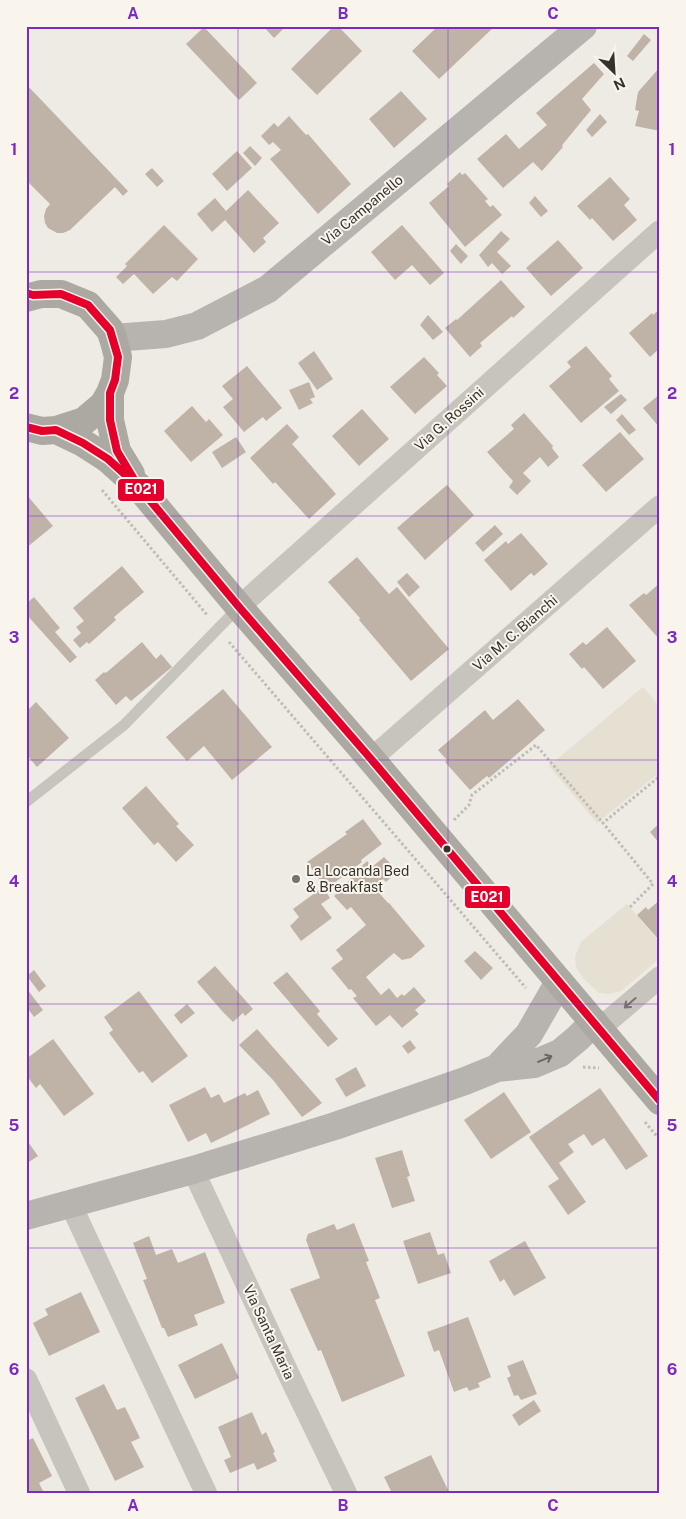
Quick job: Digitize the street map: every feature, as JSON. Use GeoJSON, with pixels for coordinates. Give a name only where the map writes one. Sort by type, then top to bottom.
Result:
{"type":"FeatureCollection","features":[{"type":"Feature","properties":{"kind":"main road","name":"Via Campanello"},"geometry":{"type":"LineString","coordinates":[[113,338],[166,334],[197,326],[268,289],[583,26]]}},
{"type":"Feature","properties":{"kind":"main road"},"geometry":{"type":"LineString","coordinates":[[26,427],[56,430],[84,421],[103,405],[110,393],[115,380],[118,357],[110,330],[88,306],[61,294],[28,296]]}},
{"type":"Feature","properties":{"kind":"main road"},"geometry":{"type":"LineString","coordinates":[[110,393],[110,420],[118,451],[138,486]]}},
{"type":"Feature","properties":{"kind":"main road"},"geometry":{"type":"LineString","coordinates":[[56,430],[83,443],[108,459],[138,486],[660,1101]]}},
{"type":"Feature","properties":{"kind":"main road"},"geometry":{"type":"LineString","coordinates":[[498,1068],[529,1034],[559,982]]}},
{"type":"Feature","properties":{"kind":"main road"},"geometry":{"type":"LineString","coordinates":[[26,1216],[193,1170],[335,1126],[498,1068],[534,1064],[560,1053],[597,1025]]}},
{"type":"Feature","properties":{"kind":"street","name":"Via G. Rossini"},"geometry":{"type":"LineString","coordinates":[[239,607],[660,231]]}},
{"type":"Feature","properties":{"kind":"street","name":"Via M. C. Bianchi"},"geometry":{"type":"LineString","coordinates":[[371,759],[660,506]]}},
{"type":"Feature","properties":{"kind":"street"},"geometry":{"type":"LineString","coordinates":[[597,1025],[660,976]]}},
{"type":"Feature","properties":{"kind":"street","name":"Via Santa Maria"},"geometry":{"type":"LineString","coordinates":[[193,1170],[346,1493]]}},
{"type":"Feature","properties":{"kind":"street"},"geometry":{"type":"LineString","coordinates":[[70,1203],[206,1493]]}},
{"type":"Feature","properties":{"kind":"street"},"geometry":{"type":"LineString","coordinates":[[26,1379],[79,1493]]}},
{"type":"Feature","properties":{"kind":"lane"},"geometry":{"type":"LineString","coordinates":[[26,802],[124,725],[239,607]]}},
{"type":"Feature","properties":{"kind":"path"},"geometry":{"type":"LineString","coordinates":[[101,489],[531,994]]}},
{"type":"Feature","properties":{"kind":"path"},"geometry":{"type":"LineString","coordinates":[[449,825],[469,806],[472,795],[536,745],[653,884],[630,907]]}},
{"type":"Feature","properties":{"kind":"path"},"geometry":{"type":"LineString","coordinates":[[603,823],[660,776]]}},
{"type":"Feature","properties":{"kind":"shaded area"},"geometry":{"type":"Polygon","coordinates":[[[643,687],[660,707],[660,772],[597,823],[549,766],[643,687]]]}},
{"type":"Feature","properties":{"kind":"shaded area"},"geometry":{"type":"Polygon","coordinates":[[[627,904],[660,942],[660,958],[621,991],[609,994],[599,993],[583,978],[576,967],[575,957],[581,942],[627,904]]]}},
{"type":"Feature","properties":{"kind":"building"},"geometry":{"type":"Polygon","coordinates":[[[263,26],[286,26],[274,38],[263,26]]]}},
{"type":"Feature","properties":{"kind":"building"},"geometry":{"type":"Polygon","coordinates":[[[334,26],[338,26],[362,51],[317,95],[291,69],[334,26]]]}},
{"type":"Feature","properties":{"kind":"building"},"geometry":{"type":"Polygon","coordinates":[[[438,26],[495,26],[439,79],[412,51],[438,26]]]}},
{"type":"Feature","properties":{"kind":"building"},"geometry":{"type":"Polygon","coordinates":[[[204,27],[257,83],[239,100],[186,44],[204,27]]]}},
{"type":"Feature","properties":{"kind":"building"},"geometry":{"type":"Polygon","coordinates":[[[644,34],[651,40],[633,61],[627,56],[644,34]]]}},
{"type":"Feature","properties":{"kind":"building"},"geometry":{"type":"Polygon","coordinates":[[[594,63],[604,74],[582,99],[591,110],[542,171],[533,162],[503,188],[477,159],[506,134],[519,149],[547,125],[536,113],[594,63]]]}},
{"type":"Feature","properties":{"kind":"building"},"geometry":{"type":"Polygon","coordinates":[[[660,67],[660,131],[635,126],[639,111],[635,110],[638,92],[660,67]]]}},
{"type":"Feature","properties":{"kind":"building"},"geometry":{"type":"Polygon","coordinates":[[[26,84],[128,191],[123,196],[115,187],[70,230],[63,233],[57,233],[48,228],[44,216],[50,204],[26,180],[26,84]]]}},
{"type":"Feature","properties":{"kind":"building"},"geometry":{"type":"Polygon","coordinates":[[[401,91],[427,119],[394,148],[369,119],[401,91]]]}},
{"type":"Feature","properties":{"kind":"building"},"geometry":{"type":"Polygon","coordinates":[[[600,114],[607,122],[592,137],[586,130],[600,114]]]}},
{"type":"Feature","properties":{"kind":"building"},"geometry":{"type":"Polygon","coordinates":[[[289,116],[306,135],[308,134],[351,184],[318,214],[270,159],[281,150],[273,142],[269,145],[261,136],[274,123],[278,127],[289,116]]]}},
{"type":"Feature","properties":{"kind":"building"},"geometry":{"type":"Polygon","coordinates":[[[250,146],[262,158],[255,166],[243,153],[250,146]]]}},
{"type":"Feature","properties":{"kind":"building"},"geometry":{"type":"Polygon","coordinates":[[[237,151],[252,168],[227,191],[212,174],[237,151]]]}},
{"type":"Feature","properties":{"kind":"building"},"geometry":{"type":"Polygon","coordinates":[[[152,168],[164,181],[157,187],[145,174],[152,168]]]}},
{"type":"Feature","properties":{"kind":"building"},"geometry":{"type":"Polygon","coordinates":[[[460,172],[462,175],[465,173],[488,199],[485,201],[490,207],[493,205],[502,215],[465,247],[429,203],[449,186],[447,184],[460,172]]]}},
{"type":"Feature","properties":{"kind":"building"},"geometry":{"type":"Polygon","coordinates":[[[610,177],[630,199],[624,205],[637,220],[613,241],[592,218],[590,220],[577,206],[610,177]]]}},
{"type":"Feature","properties":{"kind":"building"},"geometry":{"type":"Polygon","coordinates":[[[248,190],[279,223],[263,238],[266,242],[254,253],[225,220],[212,232],[197,214],[215,198],[226,211],[248,190]]]}},
{"type":"Feature","properties":{"kind":"building"},"geometry":{"type":"Polygon","coordinates":[[[535,196],[548,211],[541,217],[529,203],[535,196]]]}},
{"type":"Feature","properties":{"kind":"building"},"geometry":{"type":"Polygon","coordinates":[[[164,225],[198,259],[177,281],[172,277],[153,294],[134,274],[123,284],[116,277],[127,266],[125,264],[164,225]]]}},
{"type":"Feature","properties":{"kind":"building"},"geometry":{"type":"Polygon","coordinates":[[[402,225],[444,273],[430,285],[412,265],[395,280],[371,252],[402,225]]]}},
{"type":"Feature","properties":{"kind":"building"},"geometry":{"type":"Polygon","coordinates":[[[501,231],[510,239],[497,252],[511,266],[502,274],[492,263],[488,267],[479,255],[501,231]]]}},
{"type":"Feature","properties":{"kind":"building"},"geometry":{"type":"Polygon","coordinates":[[[558,240],[583,268],[551,296],[526,268],[558,240]]]}},
{"type":"Feature","properties":{"kind":"building"},"geometry":{"type":"Polygon","coordinates":[[[456,244],[468,256],[461,264],[450,251],[456,244]]]}},
{"type":"Feature","properties":{"kind":"building"},"geometry":{"type":"Polygon","coordinates":[[[501,280],[525,307],[480,343],[482,346],[470,357],[445,328],[457,320],[501,280]]]}},
{"type":"Feature","properties":{"kind":"building"},"geometry":{"type":"Polygon","coordinates":[[[660,309],[660,348],[650,357],[629,333],[652,313],[653,315],[660,309]]]}},
{"type":"Feature","properties":{"kind":"building"},"geometry":{"type":"Polygon","coordinates":[[[428,315],[443,332],[433,340],[420,325],[428,315]]]}},
{"type":"Feature","properties":{"kind":"building"},"geometry":{"type":"Polygon","coordinates":[[[586,346],[612,376],[609,379],[619,391],[581,423],[549,386],[571,367],[567,362],[586,346]]]}},
{"type":"Feature","properties":{"kind":"building"},"geometry":{"type":"Polygon","coordinates":[[[314,351],[333,379],[317,390],[298,363],[314,351]]]}},
{"type":"Feature","properties":{"kind":"building"},"geometry":{"type":"Polygon","coordinates":[[[424,357],[439,373],[437,375],[447,386],[415,414],[390,387],[424,357]]]}},
{"type":"Feature","properties":{"kind":"building"},"geometry":{"type":"Polygon","coordinates":[[[247,366],[282,408],[266,421],[263,417],[244,432],[223,407],[233,399],[222,386],[247,366]]]}},
{"type":"Feature","properties":{"kind":"building"},"geometry":{"type":"Polygon","coordinates":[[[309,382],[315,397],[310,399],[313,403],[299,410],[289,390],[309,382]]]}},
{"type":"Feature","properties":{"kind":"building"},"geometry":{"type":"Polygon","coordinates":[[[621,394],[627,400],[611,414],[604,407],[621,394]]]}},
{"type":"Feature","properties":{"kind":"building"},"geometry":{"type":"Polygon","coordinates":[[[660,394],[660,428],[643,408],[660,394]]]}},
{"type":"Feature","properties":{"kind":"building"},"geometry":{"type":"Polygon","coordinates":[[[192,406],[206,422],[209,419],[223,435],[191,462],[164,431],[192,406]]]}},
{"type":"Feature","properties":{"kind":"building"},"geometry":{"type":"Polygon","coordinates":[[[362,409],[389,439],[359,466],[332,436],[362,409]]]}},
{"type":"Feature","properties":{"kind":"building"},"geometry":{"type":"Polygon","coordinates":[[[524,413],[553,446],[552,448],[559,457],[548,467],[540,457],[523,473],[531,481],[517,495],[509,487],[513,481],[487,452],[514,429],[511,425],[524,413]]]}},
{"type":"Feature","properties":{"kind":"building"},"geometry":{"type":"Polygon","coordinates":[[[622,414],[636,430],[629,435],[616,420],[622,414]]]}},
{"type":"Feature","properties":{"kind":"building"},"geometry":{"type":"Polygon","coordinates":[[[287,424],[299,437],[292,444],[336,494],[309,519],[275,482],[273,484],[250,458],[287,424]]]}},
{"type":"Feature","properties":{"kind":"building"},"geometry":{"type":"Polygon","coordinates":[[[620,432],[644,459],[606,492],[582,465],[620,432]]]}},
{"type":"Feature","properties":{"kind":"building"},"geometry":{"type":"Polygon","coordinates":[[[236,437],[246,452],[222,468],[212,452],[236,437]]]}},
{"type":"Feature","properties":{"kind":"building"},"geometry":{"type":"Polygon","coordinates":[[[447,485],[474,515],[425,560],[397,528],[447,485]]]}},
{"type":"Feature","properties":{"kind":"building"},"geometry":{"type":"Polygon","coordinates":[[[26,494],[53,526],[26,548],[26,494]]]}},
{"type":"Feature","properties":{"kind":"building"},"geometry":{"type":"Polygon","coordinates":[[[495,525],[503,534],[483,552],[475,543],[495,525]]]}},
{"type":"Feature","properties":{"kind":"building"},"geometry":{"type":"Polygon","coordinates":[[[521,533],[548,564],[534,576],[531,573],[511,591],[484,560],[506,541],[508,544],[521,533]]]}},
{"type":"Feature","properties":{"kind":"building"},"geometry":{"type":"Polygon","coordinates":[[[357,557],[389,594],[397,587],[449,649],[411,681],[328,582],[357,557]]]}},
{"type":"Feature","properties":{"kind":"building"},"geometry":{"type":"Polygon","coordinates":[[[122,566],[144,592],[114,617],[116,620],[89,644],[87,642],[80,648],[73,640],[81,633],[76,627],[84,621],[73,608],[122,566]]]}},
{"type":"Feature","properties":{"kind":"building"},"geometry":{"type":"Polygon","coordinates":[[[407,573],[420,587],[409,597],[397,582],[407,573]]]}},
{"type":"Feature","properties":{"kind":"building"},"geometry":{"type":"Polygon","coordinates":[[[660,583],[660,640],[629,605],[644,593],[646,595],[660,583]]]}},
{"type":"Feature","properties":{"kind":"building"},"geometry":{"type":"Polygon","coordinates":[[[34,597],[60,628],[55,632],[77,657],[70,663],[26,614],[26,604],[34,597]]]}},
{"type":"Feature","properties":{"kind":"building"},"geometry":{"type":"Polygon","coordinates":[[[607,627],[636,661],[603,689],[584,667],[582,669],[569,654],[583,642],[586,645],[607,627]]]}},
{"type":"Feature","properties":{"kind":"building"},"geometry":{"type":"Polygon","coordinates":[[[142,642],[156,659],[161,654],[172,667],[131,701],[126,696],[116,705],[95,680],[142,642]]]}},
{"type":"Feature","properties":{"kind":"building"},"geometry":{"type":"Polygon","coordinates":[[[223,689],[272,747],[232,780],[204,746],[187,761],[166,737],[223,689]]]}},
{"type":"Feature","properties":{"kind":"building"},"geometry":{"type":"Polygon","coordinates":[[[518,699],[545,730],[489,778],[487,776],[470,790],[445,762],[447,760],[438,750],[485,710],[493,720],[518,699]]]}},
{"type":"Feature","properties":{"kind":"building"},"geometry":{"type":"Polygon","coordinates":[[[36,702],[69,738],[37,767],[26,754],[26,712],[36,702]]]}},
{"type":"Feature","properties":{"kind":"building"},"geometry":{"type":"Polygon","coordinates":[[[146,786],[179,824],[176,826],[194,845],[176,862],[158,842],[154,845],[122,808],[146,786]]]}},
{"type":"Feature","properties":{"kind":"building"},"geometry":{"type":"Polygon","coordinates":[[[363,819],[382,844],[361,860],[362,862],[326,889],[307,862],[347,834],[345,832],[363,819]]]}},
{"type":"Feature","properties":{"kind":"building"},"geometry":{"type":"Polygon","coordinates":[[[660,823],[660,844],[650,832],[660,823]]]}},
{"type":"Feature","properties":{"kind":"building"},"geometry":{"type":"Polygon","coordinates":[[[384,857],[398,871],[386,882],[383,879],[374,887],[425,946],[411,958],[402,960],[394,953],[366,977],[381,995],[389,988],[397,998],[402,994],[404,996],[414,987],[426,1001],[415,1010],[419,1014],[402,1028],[390,1015],[376,1026],[353,998],[357,996],[351,989],[349,990],[331,968],[343,959],[336,950],[366,925],[351,907],[347,910],[334,896],[367,861],[372,867],[384,857]]]}},
{"type":"Feature","properties":{"kind":"building"},"geometry":{"type":"Polygon","coordinates":[[[323,887],[330,898],[321,904],[332,918],[301,941],[290,926],[299,917],[293,909],[323,887]]]}},
{"type":"Feature","properties":{"kind":"building"},"geometry":{"type":"Polygon","coordinates":[[[660,900],[660,941],[637,915],[646,907],[648,910],[660,900]]]}},
{"type":"Feature","properties":{"kind":"building"},"geometry":{"type":"Polygon","coordinates":[[[475,951],[493,968],[481,980],[464,961],[475,951]]]}},
{"type":"Feature","properties":{"kind":"building"},"geometry":{"type":"Polygon","coordinates":[[[215,966],[253,1009],[245,1016],[243,1013],[233,1022],[197,982],[215,966]]]}},
{"type":"Feature","properties":{"kind":"building"},"geometry":{"type":"Polygon","coordinates":[[[34,970],[46,986],[39,992],[27,976],[34,970]]]}},
{"type":"Feature","properties":{"kind":"building"},"geometry":{"type":"Polygon","coordinates":[[[287,972],[320,1011],[317,1014],[338,1039],[328,1047],[273,983],[287,972]]]}},
{"type":"Feature","properties":{"kind":"building"},"geometry":{"type":"Polygon","coordinates":[[[27,989],[43,1010],[34,1017],[26,1006],[27,989]]]}},
{"type":"Feature","properties":{"kind":"building"},"geometry":{"type":"Polygon","coordinates":[[[139,991],[188,1056],[152,1083],[143,1071],[139,1073],[109,1033],[113,1030],[104,1017],[139,991]]]}},
{"type":"Feature","properties":{"kind":"building"},"geometry":{"type":"Polygon","coordinates":[[[187,1004],[195,1013],[181,1024],[174,1015],[187,1004]]]}},
{"type":"Feature","properties":{"kind":"building"},"geometry":{"type":"Polygon","coordinates":[[[257,1029],[322,1103],[302,1117],[273,1080],[239,1045],[257,1029]]]}},
{"type":"Feature","properties":{"kind":"building"},"geometry":{"type":"Polygon","coordinates":[[[53,1039],[94,1094],[64,1116],[40,1084],[36,1088],[26,1075],[26,1059],[53,1039]]]}},
{"type":"Feature","properties":{"kind":"building"},"geometry":{"type":"Polygon","coordinates":[[[410,1040],[416,1048],[408,1054],[402,1046],[410,1040]]]}},
{"type":"Feature","properties":{"kind":"building"},"geometry":{"type":"Polygon","coordinates":[[[356,1067],[366,1086],[346,1097],[335,1079],[356,1067]]]}},
{"type":"Feature","properties":{"kind":"building"},"geometry":{"type":"Polygon","coordinates":[[[205,1087],[211,1098],[219,1094],[224,1103],[245,1093],[247,1096],[258,1090],[270,1114],[211,1143],[206,1133],[188,1142],[169,1105],[205,1087]]]}},
{"type":"Feature","properties":{"kind":"building"},"geometry":{"type":"Polygon","coordinates":[[[600,1088],[648,1156],[626,1170],[604,1138],[592,1146],[584,1134],[568,1144],[574,1152],[559,1163],[586,1202],[568,1215],[548,1186],[559,1179],[529,1137],[600,1088]]]}},
{"type":"Feature","properties":{"kind":"building"},"geometry":{"type":"Polygon","coordinates":[[[504,1092],[531,1132],[491,1159],[464,1120],[504,1092]]]}},
{"type":"Feature","properties":{"kind":"building"},"geometry":{"type":"Polygon","coordinates":[[[26,1139],[38,1156],[26,1164],[26,1139]]]}},
{"type":"Feature","properties":{"kind":"building"},"geometry":{"type":"Polygon","coordinates":[[[402,1150],[410,1176],[407,1177],[415,1201],[392,1208],[375,1158],[402,1150]]]}},
{"type":"Feature","properties":{"kind":"building"},"geometry":{"type":"Polygon","coordinates":[[[354,1223],[369,1261],[366,1262],[380,1298],[375,1300],[405,1376],[342,1402],[321,1350],[318,1351],[290,1289],[320,1278],[306,1240],[308,1234],[334,1224],[337,1230],[354,1223]]]}},
{"type":"Feature","properties":{"kind":"building"},"geometry":{"type":"Polygon","coordinates":[[[430,1232],[438,1255],[444,1253],[451,1273],[418,1284],[403,1241],[430,1232]]]}},
{"type":"Feature","properties":{"kind":"building"},"geometry":{"type":"Polygon","coordinates":[[[149,1236],[156,1255],[172,1249],[178,1263],[205,1252],[225,1303],[194,1315],[198,1325],[168,1337],[164,1328],[162,1328],[143,1280],[147,1279],[133,1243],[149,1236]]]}},
{"type":"Feature","properties":{"kind":"building"},"geometry":{"type":"Polygon","coordinates":[[[525,1241],[546,1278],[514,1296],[504,1279],[500,1282],[489,1261],[525,1241]]]}},
{"type":"Feature","properties":{"kind":"building"},"geometry":{"type":"Polygon","coordinates":[[[81,1292],[100,1332],[49,1356],[33,1323],[48,1315],[45,1309],[81,1292]]]}},
{"type":"Feature","properties":{"kind":"building"},"geometry":{"type":"Polygon","coordinates":[[[468,1317],[491,1377],[478,1383],[480,1387],[469,1391],[467,1387],[454,1392],[439,1350],[434,1352],[427,1332],[468,1317]]]}},
{"type":"Feature","properties":{"kind":"building"},"geometry":{"type":"Polygon","coordinates":[[[222,1343],[239,1378],[195,1399],[178,1365],[222,1343]]]}},
{"type":"Feature","properties":{"kind":"building"},"geometry":{"type":"Polygon","coordinates":[[[523,1360],[537,1394],[521,1400],[518,1395],[514,1396],[507,1378],[511,1376],[507,1366],[523,1360]]]}},
{"type":"Feature","properties":{"kind":"building"},"geometry":{"type":"Polygon","coordinates":[[[104,1384],[117,1410],[125,1407],[140,1438],[131,1442],[144,1467],[115,1481],[75,1398],[104,1384]]]}},
{"type":"Feature","properties":{"kind":"building"},"geometry":{"type":"Polygon","coordinates":[[[534,1400],[541,1411],[519,1426],[512,1415],[534,1400]]]}},
{"type":"Feature","properties":{"kind":"building"},"geometry":{"type":"Polygon","coordinates":[[[252,1412],[262,1435],[266,1432],[277,1461],[257,1470],[254,1463],[230,1473],[224,1460],[231,1457],[218,1427],[252,1412]]]}},
{"type":"Feature","properties":{"kind":"building"},"geometry":{"type":"Polygon","coordinates":[[[33,1438],[52,1476],[39,1483],[44,1493],[26,1493],[26,1441],[33,1438]]]}},
{"type":"Feature","properties":{"kind":"building"},"geometry":{"type":"Polygon","coordinates":[[[431,1455],[449,1492],[392,1493],[384,1477],[431,1455]]]}},
{"type":"Feature","properties":{"kind":"transit line","name":"E021"},"geometry":{"type":"LineString","coordinates":[[26,293],[33,295],[61,294],[88,305],[110,330],[118,357],[115,380],[110,393],[110,420],[117,451],[138,486],[660,1101]]}},
{"type":"Feature","properties":{"kind":"transit line","name":"E021"},"geometry":{"type":"LineString","coordinates":[[26,427],[42,431],[56,430],[83,443],[108,459],[140,488]]}},
{"type":"Feature","properties":{"kind":"place","name":"La Locanda Bed & Breakfast"},"geometry":{"type":"Point","coordinates":[296,879]}}]}
